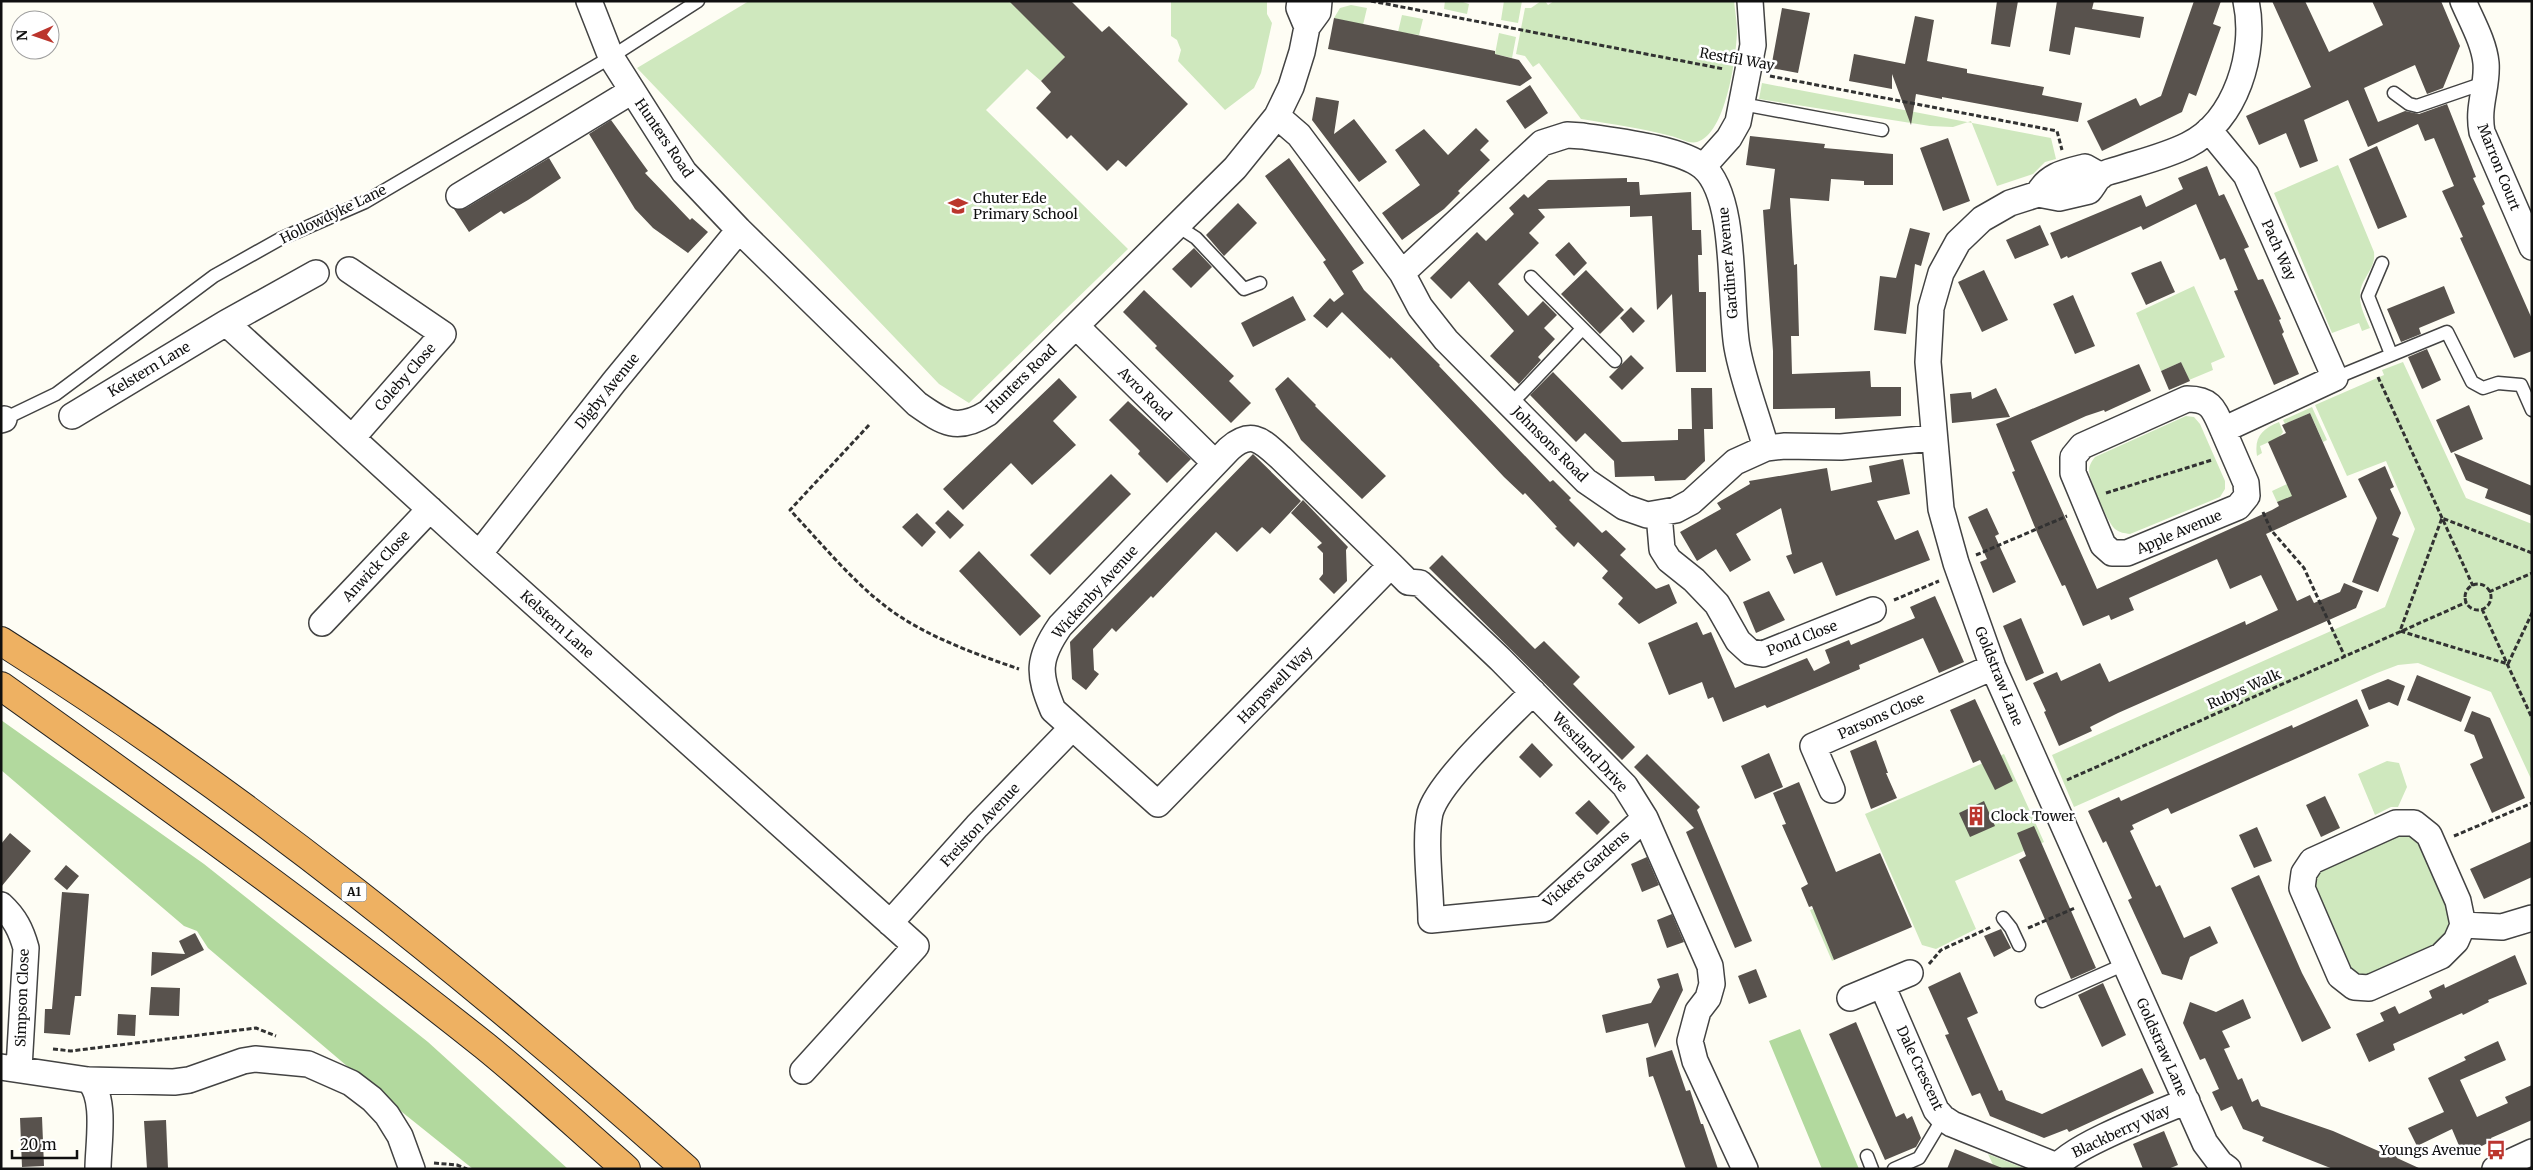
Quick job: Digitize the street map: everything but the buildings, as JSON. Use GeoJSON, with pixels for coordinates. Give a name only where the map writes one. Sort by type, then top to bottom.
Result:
{"type":"FeatureCollection","features":[{"type":"Feature","properties":{"kind":"highway","name":"A1"},"geometry":{"type":"LineString","coordinates":[[1,640],[197,773],[367,902],[507,1014],[686,1169]]}},
{"type":"Feature","properties":{"kind":"highway"},"geometry":{"type":"LineString","coordinates":[[1,686],[170,806],[340,933],[487,1048],[626,1169]]}},
{"type":"Feature","properties":{"kind":"street","name":"Hunters Road"},"geometry":{"type":"LineString","coordinates":[[589,1],[610,56],[684,172],[739,230],[917,404],[942,422],[958,424],[973,422],[988,413],[1235,168],[1277,116],[1291,87],[1302,52],[1307,27],[1318,12],[1319,1]]}},
{"type":"Feature","properties":{"kind":"street","name":"Hunters Road"},"geometry":{"type":"LineString","coordinates":[[1300,1],[1299,8],[1307,27]]}},
{"type":"Feature","properties":{"kind":"street"},"geometry":{"type":"LineString","coordinates":[[1703,167],[1729,138],[1738,122],[1753,45],[1750,1]]}},
{"type":"Feature","properties":{"kind":"street","name":"Goldstraw Lane"},"geometry":{"type":"LineString","coordinates":[[2228,1169],[2220,1163],[2205,1143],[1993,667],[1957,569],[1941,510],[1933,438],[1928,362],[1931,308],[1941,273],[1958,242],[1982,219],[2010,203],[2038,194],[2059,198],[2089,191],[2101,176],[2188,145],[2209,130],[2223,113],[2236,90],[2245,65],[2249,39],[2249,14],[2246,1]]}},
{"type":"Feature","properties":{"kind":"street","name":"Marron Court"},"geometry":{"type":"LineString","coordinates":[[2463,1],[2478,36],[2486,63],[2479,115],[2482,132],[2525,214],[2532,247]]}},
{"type":"Feature","properties":{"kind":"street","name":"Hunters Road"},"geometry":{"type":"LineString","coordinates":[[459,196],[632,91]]}},
{"type":"Feature","properties":{"kind":"street","name":"Johnsons Road"},"geometry":{"type":"LineString","coordinates":[[1277,116],[1299,135],[1402,273],[1420,307],[1446,340],[1586,480],[1604,494],[1637,512],[1659,514],[1676,510],[1691,502],[1735,462],[1766,448],[1785,446],[1841,447],[1933,438]]}},
{"type":"Feature","properties":{"kind":"street","name":"Pach Way"},"geometry":{"type":"LineString","coordinates":[[2209,130],[2246,175],[2335,378]]}},
{"type":"Feature","properties":{"kind":"street","name":"Gardiner Avenue"},"geometry":{"type":"LineString","coordinates":[[1402,273],[1542,143],[1567,135],[1583,136],[1681,156],[1703,167],[1713,179],[1724,201],[1728,232],[1732,317],[1737,348],[1766,448]]}},
{"type":"Feature","properties":{"kind":"street"},"geometry":{"type":"LineString","coordinates":[[2038,194],[2043,184],[2051,177],[2066,172],[2085,167],[2101,176]]}},
{"type":"Feature","properties":{"kind":"street","name":"Digby Avenue"},"geometry":{"type":"LineString","coordinates":[[479,554],[592,409],[739,230]]}},
{"type":"Feature","properties":{"kind":"street","name":"Coleby Close"},"geometry":{"type":"LineString","coordinates":[[349,270],[443,334],[352,438]]}},
{"type":"Feature","properties":{"kind":"street","name":"Kelstern Lane"},"geometry":{"type":"LineString","coordinates":[[72,416],[226,323],[316,273]]}},
{"type":"Feature","properties":{"kind":"street","name":"Kelstern Lane"},"geometry":{"type":"LineString","coordinates":[[226,323],[479,554],[916,946],[803,1070]]}},
{"type":"Feature","properties":{"kind":"street","name":"Avro Road"},"geometry":{"type":"LineString","coordinates":[[1076,326],[1215,463]]}},
{"type":"Feature","properties":{"kind":"street"},"geometry":{"type":"LineString","coordinates":[[2228,441],[2335,378]]}},
{"type":"Feature","properties":{"kind":"street","name":"Apple Avenue"},"geometry":{"type":"LineString","coordinates":[[2187,399],[2202,399],[2213,408],[2228,441],[2246,483],[2247,496],[2238,506],[2127,553],[2112,552],[2103,545],[2072,473],[2073,457],[2082,446],[2187,399]]}},
{"type":"Feature","properties":{"kind":"street","name":"Wickenby Avenue"},"geometry":{"type":"LineString","coordinates":[[1158,804],[1053,710],[1042,675],[1042,660],[1047,645],[1060,626],[1215,463],[1239,441],[1250,438]]}},
{"type":"Feature","properties":{"kind":"street","name":"Westland Drive"},"geometry":{"type":"LineString","coordinates":[[1250,438],[1263,442],[1408,582],[1420,583],[1533,692],[1625,786],[1645,818],[1710,966],[1712,984],[1708,998],[1695,1018],[1690,1041],[1695,1061],[1745,1169]]}},
{"type":"Feature","properties":{"kind":"street","name":"Anwick Close"},"geometry":{"type":"LineString","coordinates":[[322,623],[430,509]]}},
{"type":"Feature","properties":{"kind":"street","name":"Pond Close"},"geometry":{"type":"LineString","coordinates":[[1659,514],[1662,548],[1669,560],[1694,580],[1717,604],[1738,641],[1750,652],[1763,654],[1873,610]]}},
{"type":"Feature","properties":{"kind":"street","name":"Harpswell Way"},"geometry":{"type":"LineString","coordinates":[[1158,804],[1391,565]]}},
{"type":"Feature","properties":{"kind":"street","name":"Parsons Close"},"geometry":{"type":"LineString","coordinates":[[1832,790],[1813,746],[1993,667]]}},
{"type":"Feature","properties":{"kind":"street","name":"Vickers Gardens"},"geometry":{"type":"LineString","coordinates":[[1533,692],[1451,778],[1435,800],[1428,827],[1431,920],[1544,909],[1645,818]]}},
{"type":"Feature","properties":{"kind":"street","name":"Freiston Avenue"},"geometry":{"type":"LineString","coordinates":[[890,923],[977,826],[1072,729]]}},
{"type":"Feature","properties":{"kind":"street"},"geometry":{"type":"LineString","coordinates":[[2396,823],[2414,823],[2429,835],[2458,901],[2463,925],[2456,941],[2441,956],[2369,988],[2354,987],[2340,976],[2336,967],[2302,888],[2304,873],[2312,861],[2396,823]]}},
{"type":"Feature","properties":{"kind":"street","name":"Simpson Close"},"geometry":{"type":"LineString","coordinates":[[1,905],[12,915],[21,930],[26,948],[14,1060]]}},
{"type":"Feature","properties":{"kind":"street"},"geometry":{"type":"LineString","coordinates":[[2463,925],[2502,927],[2532,918]]}},
{"type":"Feature","properties":{"kind":"street"},"geometry":{"type":"LineString","coordinates":[[1850,998],[1910,973]]}},
{"type":"Feature","properties":{"kind":"street","name":"Dale Crescent"},"geometry":{"type":"LineString","coordinates":[[1882,984],[1936,1110],[1943,1118],[1952,1124],[2056,1167]]}},
{"type":"Feature","properties":{"kind":"street"},"geometry":{"type":"LineString","coordinates":[[14,1060],[88,1080],[174,1082],[189,1080],[243,1062],[255,1060],[308,1064],[344,1080],[372,1099],[387,1115],[400,1136],[411,1166]]}},
{"type":"Feature","properties":{"kind":"street"},"geometry":{"type":"LineString","coordinates":[[88,1080],[95,1085],[100,1101],[98,1169]]}},
{"type":"Feature","properties":{"kind":"street","name":"Blackberry Way"},"geometry":{"type":"LineString","coordinates":[[2056,1167],[2066,1157],[2083,1148],[2187,1100]]}},
{"type":"Feature","properties":{"kind":"street"},"geometry":{"type":"LineString","coordinates":[[2495,1169],[2532,1152]]}},
{"type":"Feature","properties":{"kind":"lane","name":"Hollowdyke Lane"},"geometry":{"type":"LineString","coordinates":[[3,419],[56,394],[214,276],[280,239],[366,202],[698,1]]}},
{"type":"Feature","properties":{"kind":"lane"},"geometry":{"type":"LineString","coordinates":[[2394,93],[2409,104],[2417,106],[2484,82]]}},
{"type":"Feature","properties":{"kind":"lane"},"geometry":{"type":"LineString","coordinates":[[1742,104],[1882,130]]}},
{"type":"Feature","properties":{"kind":"lane"},"geometry":{"type":"LineString","coordinates":[[1176,225],[1196,238],[1244,289],[1260,283]]}},
{"type":"Feature","properties":{"kind":"lane"},"geometry":{"type":"LineString","coordinates":[[2382,263],[2368,296],[2391,354]]}},
{"type":"Feature","properties":{"kind":"lane"},"geometry":{"type":"LineString","coordinates":[[1531,277],[1615,361]]}},
{"type":"Feature","properties":{"kind":"lane"},"geometry":{"type":"LineString","coordinates":[[1510,405],[1582,329]]}},
{"type":"Feature","properties":{"kind":"lane"},"geometry":{"type":"LineString","coordinates":[[2335,378],[2447,332],[2472,382],[2484,388],[2498,383],[2522,385],[2532,410]]}},
{"type":"Feature","properties":{"kind":"lane"},"geometry":{"type":"LineString","coordinates":[[1999,922],[2012,928],[2019,945]]}},
{"type":"Feature","properties":{"kind":"lane"},"geometry":{"type":"LineString","coordinates":[[2042,1001],[2125,964]]}},
{"type":"Feature","properties":{"kind":"lane"},"geometry":{"type":"LineString","coordinates":[[1894,1169],[1919,1158],[1943,1118]]}},
{"type":"Feature","properties":{"kind":"lane"},"geometry":{"type":"LineString","coordinates":[[1867,1156],[1872,1169]]}},
{"type":"Feature","properties":{"kind":"path","name":"Restfil Way"},"geometry":{"type":"LineString","coordinates":[[1371,1],[2057,131],[2066,172]]}},
{"type":"Feature","properties":{"kind":"path"},"geometry":{"type":"LineString","coordinates":[[2371,363],[2473,586]]}},
{"type":"Feature","properties":{"kind":"path"},"geometry":{"type":"LineString","coordinates":[[869,425],[790,510],[870,592],[906,621],[950,644],[1021,670],[1042,675]]}},
{"type":"Feature","properties":{"kind":"path"},"geometry":{"type":"LineString","coordinates":[[1873,610],[2087,508],[2098,496],[2228,441]]}},
{"type":"Feature","properties":{"kind":"path"},"geometry":{"type":"LineString","coordinates":[[2247,496],[2262,508],[2271,530],[2304,568],[2346,657]]}},
{"type":"Feature","properties":{"kind":"path"},"geometry":{"type":"LineString","coordinates":[[2442,518],[2532,553]]}},
{"type":"Feature","properties":{"kind":"path"},"geometry":{"type":"LineString","coordinates":[[2442,518],[2400,631],[2508,664]]}},
{"type":"Feature","properties":{"kind":"path"},"geometry":{"type":"LineString","coordinates":[[2489,592],[2532,573]]}},
{"type":"Feature","properties":{"kind":"path"},"geometry":{"type":"LineString","coordinates":[[2483,585],[2489,592],[2490,602],[2482,609],[2473,609],[2467,602],[2466,593],[2473,586],[2483,585]]}},
{"type":"Feature","properties":{"kind":"path","name":"Rubys Walk"},"geometry":{"type":"LineString","coordinates":[[2048,789],[2467,602]]}},
{"type":"Feature","properties":{"kind":"path"},"geometry":{"type":"LineString","coordinates":[[2482,609],[2532,718]]}},
{"type":"Feature","properties":{"kind":"path"},"geometry":{"type":"LineString","coordinates":[[2508,664],[2532,614]]}},
{"type":"Feature","properties":{"kind":"path"},"geometry":{"type":"LineString","coordinates":[[2450,839],[2532,803]]}},
{"type":"Feature","properties":{"kind":"path"},"geometry":{"type":"LineString","coordinates":[[2021,930],[2096,898]]}},
{"type":"Feature","properties":{"kind":"path"},"geometry":{"type":"LineString","coordinates":[[1910,973],[1933,963],[1941,950],[1999,922]]}},
{"type":"Feature","properties":{"kind":"path"},"geometry":{"type":"LineString","coordinates":[[14,1060],[256,1028],[282,1039]]}},
{"type":"Feature","properties":{"kind":"path"},"geometry":{"type":"LineString","coordinates":[[411,1166],[443,1164],[467,1169]]}},
{"type":"Feature","properties":{"kind":"green space","name":"Chuter Ede Primary School"},"geometry":{"type":"Polygon","coordinates":[[[749,1],[1010,1],[1065,57],[1041,81],[1027,69],[986,110],[1128,249],[969,403],[939,384],[637,68],[749,1]]]}},
{"type":"Feature","properties":{"kind":"green space"},"geometry":{"type":"Polygon","coordinates":[[[1171,1],[1267,1],[1267,14],[1272,23],[1261,73],[1254,88],[1225,110],[1178,61],[1181,50],[1177,40],[1171,36],[1171,1]]]}},
{"type":"Feature","properties":{"kind":"green space"},"geometry":{"type":"Polygon","coordinates":[[[1445,1],[1460,1],[1469,4],[1467,14],[1444,9],[1445,1]]]}},
{"type":"Feature","properties":{"kind":"green space"},"geometry":{"type":"Polygon","coordinates":[[[1504,1],[1522,1],[1518,23],[1501,20],[1504,1]]]}},
{"type":"Feature","properties":{"kind":"green space"},"geometry":{"type":"Polygon","coordinates":[[[1541,1],[1545,1],[1548,5],[1554,1],[1734,1],[1737,32],[1732,76],[1722,111],[1707,136],[1697,142],[1687,142],[1674,137],[1626,126],[1581,119],[1539,63],[1533,67],[1525,56],[1516,54],[1525,8],[1531,8],[1541,1]]]}},
{"type":"Feature","properties":{"kind":"green space"},"geometry":{"type":"Polygon","coordinates":[[[1351,5],[1367,8],[1363,25],[1334,18],[1340,8],[1351,5]]]}},
{"type":"Feature","properties":{"kind":"green space"},"geometry":{"type":"Polygon","coordinates":[[[1402,15],[1423,19],[1419,35],[1398,32],[1402,15]]]}},
{"type":"Feature","properties":{"kind":"green space"},"geometry":{"type":"Polygon","coordinates":[[[1499,33],[1516,37],[1512,58],[1495,54],[1499,33]]]}},
{"type":"Feature","properties":{"kind":"green space"},"geometry":{"type":"Polygon","coordinates":[[[1762,83],[1968,122],[1953,127],[1930,126],[1759,99],[1762,83]]]}},
{"type":"Feature","properties":{"kind":"green space"},"geometry":{"type":"Polygon","coordinates":[[[1972,123],[2051,138],[2056,159],[2045,162],[2033,174],[1997,186],[1972,123]]]}},
{"type":"Feature","properties":{"kind":"green space"},"geometry":{"type":"Polygon","coordinates":[[[2338,165],[2374,252],[2374,258],[2360,293],[2361,306],[2370,328],[2362,331],[2359,323],[2332,333],[2274,193],[2338,165]]]}},
{"type":"Feature","properties":{"kind":"green space"},"geometry":{"type":"Polygon","coordinates":[[[2194,286],[2225,357],[2211,363],[2213,370],[2189,380],[2181,362],[2161,371],[2136,313],[2194,286]]]}},
{"type":"Feature","properties":{"kind":"green space"},"geometry":{"type":"Polygon","coordinates":[[[2403,362],[2466,498],[2532,524],[2532,781],[2491,692],[2418,663],[2398,665],[2377,673],[2074,807],[2052,755],[2385,607],[2415,529],[2386,461],[2347,476],[2315,405],[2384,375],[2382,370],[2403,362]]]}},
{"type":"Feature","properties":{"kind":"green space"},"geometry":{"type":"Polygon","coordinates":[[[2312,407],[2327,440],[2323,442],[2310,413],[2285,424],[2283,420],[2312,407]]]}},
{"type":"Feature","properties":{"kind":"green space"},"geometry":{"type":"Polygon","coordinates":[[[2186,416],[2194,417],[2200,424],[2225,481],[2225,489],[2220,497],[2130,534],[2122,533],[2115,529],[2099,501],[2092,483],[2089,471],[2095,457],[2186,416]]]}},
{"type":"Feature","properties":{"kind":"green space"},"geometry":{"type":"Polygon","coordinates":[[[2279,422],[2283,432],[2272,448],[2269,442],[2260,446],[2262,453],[2257,456],[2256,449],[2260,434],[2279,422]]]}},
{"type":"Feature","properties":{"kind":"green space"},"geometry":{"type":"Polygon","coordinates":[[[2287,484],[2301,496],[2277,502],[2272,491],[2287,484]]]}},
{"type":"Feature","properties":{"kind":"green space"},"geometry":{"type":"Polygon","coordinates":[[[1,720],[204,864],[428,1042],[568,1169],[473,1169],[387,1100],[208,948],[197,931],[184,926],[1,770],[1,720]]]}},
{"type":"Feature","properties":{"kind":"green space"},"geometry":{"type":"Polygon","coordinates":[[[2004,754],[2044,842],[1955,881],[1976,929],[1936,949],[1922,945],[1865,814],[2004,754]]]}},
{"type":"Feature","properties":{"kind":"green space"},"geometry":{"type":"Polygon","coordinates":[[[2387,761],[2399,763],[2407,787],[2398,807],[2391,807],[2375,815],[2358,774],[2387,761]]]}},
{"type":"Feature","properties":{"kind":"green space"},"geometry":{"type":"Polygon","coordinates":[[[2412,834],[2420,841],[2445,893],[2449,908],[2449,924],[2443,937],[2433,948],[2420,956],[2360,978],[2351,972],[2315,891],[2315,877],[2325,868],[2401,835],[2412,834]]]}},
{"type":"Feature","properties":{"kind":"green space"},"geometry":{"type":"Polygon","coordinates":[[[1827,903],[1853,922],[1824,935],[1834,960],[1832,961],[1810,910],[1827,903]]]}},
{"type":"Feature","properties":{"kind":"green space"},"geometry":{"type":"Polygon","coordinates":[[[1800,1029],[1859,1169],[1822,1169],[1769,1041],[1800,1029]]]}},
{"type":"Feature","properties":{"kind":"green space"},"geometry":{"type":"Polygon","coordinates":[[[1988,1154],[2021,1167],[2024,1169],[1995,1169],[1988,1154]]]}},
{"type":"Feature","properties":{"kind":"place","name":"Chuter Ede Primary School"},"geometry":{"type":"Point","coordinates":[958,206]}},
{"type":"Feature","properties":{"kind":"place","name":"Clock Tower"},"geometry":{"type":"Point","coordinates":[1976,816]}},
{"type":"Feature","properties":{"kind":"place","name":"Youngs Avenue"},"geometry":{"type":"Point","coordinates":[2496,1150]}}]}
